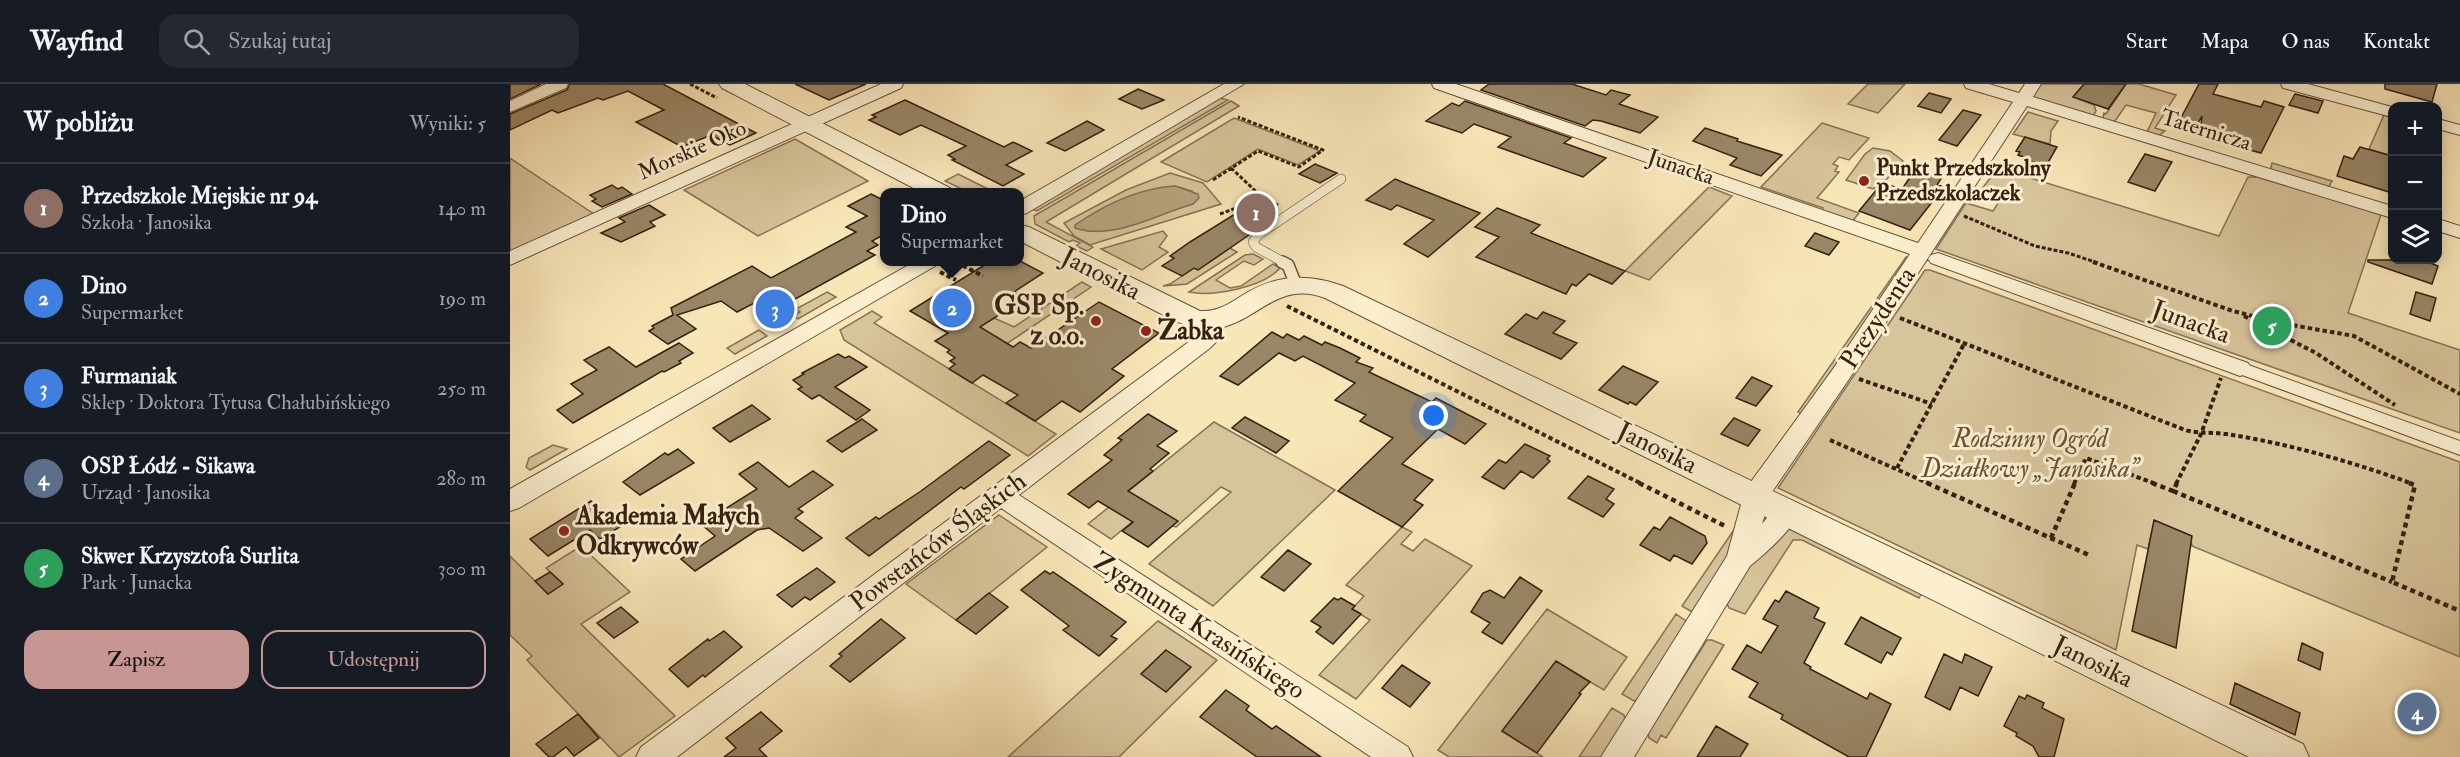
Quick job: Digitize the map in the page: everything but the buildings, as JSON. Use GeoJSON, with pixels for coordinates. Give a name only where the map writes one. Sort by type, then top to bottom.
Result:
{"type":"FeatureCollection","features":[{"type":"Feature","properties":{"kind":"street"},"geometry":{"type":"LineString","coordinates":[[510,107],[560,84]]}},
{"type":"Feature","properties":{"kind":"street"},"geometry":{"type":"LineString","coordinates":[[729,84],[934,188]]}},
{"type":"Feature","properties":{"kind":"street","name":"Morskie Oko"},"geometry":{"type":"LineString","coordinates":[[510,259],[895,84]]}},
{"type":"Feature","properties":{"kind":"street"},"geometry":{"type":"LineString","coordinates":[[1024,207],[1236,84]]}},
{"type":"Feature","properties":{"kind":"street","name":"Junacka"},"geometry":{"type":"LineString","coordinates":[[1440,84],[1926,253],[2460,448]]}},
{"type":"Feature","properties":{"kind":"street","name":"Taternicza"},"geometry":{"type":"LineString","coordinates":[[1972,84],[2028,92],[2388,211]]}},
{"type":"Feature","properties":{"kind":"street"},"geometry":{"type":"LineString","coordinates":[[2289,84],[2388,111]]}},
{"type":"Feature","properties":{"kind":"street","name":"Prezydenta"},"geometry":{"type":"LineString","coordinates":[[1617,757],[1740,558],[1756,497],[1926,253],[1949,210],[2028,92]]}},
{"type":"Feature","properties":{"kind":"street"},"geometry":{"type":"LineString","coordinates":[[2442,125],[2460,130]]}},
{"type":"Feature","properties":{"kind":"street"},"geometry":{"type":"LineString","coordinates":[[2442,226],[2460,232]]}},
{"type":"Feature","properties":{"kind":"street","name":"Janosika"},"geometry":{"type":"LineString","coordinates":[[1024,234],[1185,315],[1202,321],[1217,320],[1240,311],[1270,291],[1291,295],[1320,287],[1334,292],[2289,757]]}},
{"type":"Feature","properties":{"kind":"street"},"geometry":{"type":"LineString","coordinates":[[510,501],[933,266]]}},
{"type":"Feature","properties":{"kind":"street","name":"Powstańców Śląskich"},"geometry":{"type":"LineString","coordinates":[[652,757],[1202,343],[1210,335],[1217,320]]}},
{"type":"Feature","properties":{"kind":"street","name":"Zygmunta Krasińskiego"},"geometry":{"type":"LineString","coordinates":[[1000,495],[1397,757]]}},
{"type":"Feature","properties":{"kind":"street","name":"Prezydenta"},"geometry":{"type":"LineString","coordinates":[[1740,558],[1765,538],[1787,512]]}},
{"type":"Feature","properties":{"kind":"lane"},"geometry":{"type":"LineString","coordinates":[[1291,295],[1293,273],[1288,265],[1256,247],[1254,242],[1258,235],[1341,179]]}},
{"type":"Feature","properties":{"kind":"path"},"geometry":{"type":"LineString","coordinates":[[690,84],[709,94]]}},
{"type":"Feature","properties":{"kind":"path"},"geometry":{"type":"LineString","coordinates":[[1213,180],[1258,151],[1299,167],[1323,150],[1238,117]]}},
{"type":"Feature","properties":{"kind":"path"},"geometry":{"type":"LineString","coordinates":[[1231,168],[1263,198],[1293,212]]}},
{"type":"Feature","properties":{"kind":"path"},"geometry":{"type":"LineString","coordinates":[[1220,214],[1263,198]]}},
{"type":"Feature","properties":{"kind":"path"},"geometry":{"type":"LineString","coordinates":[[1949,210],[2027,244],[2068,253],[2233,310],[2280,323],[2354,336],[2460,394]]}},
{"type":"Feature","properties":{"kind":"path"},"geometry":{"type":"LineString","coordinates":[[933,266],[956,280]]}},
{"type":"Feature","properties":{"kind":"path"},"geometry":{"type":"LineString","coordinates":[[965,266],[983,276]]}},
{"type":"Feature","properties":{"kind":"path"},"geometry":{"type":"LineString","coordinates":[[1013,292],[1027,300]]}},
{"type":"Feature","properties":{"kind":"path"},"geometry":{"type":"LineString","coordinates":[[1291,295],[1732,529]]}},
{"type":"Feature","properties":{"kind":"path"},"geometry":{"type":"LineString","coordinates":[[2233,310],[2286,335],[2396,406]]}},
{"type":"Feature","properties":{"kind":"path"},"geometry":{"type":"LineString","coordinates":[[1899,318],[2185,430],[2201,434],[2224,434],[2328,456],[2362,465],[2415,485],[2392,582]]}},
{"type":"Feature","properties":{"kind":"path"},"geometry":{"type":"LineString","coordinates":[[1897,468],[1964,344]]}},
{"type":"Feature","properties":{"kind":"path"},"geometry":{"type":"LineString","coordinates":[[2173,491],[2233,365]]}},
{"type":"Feature","properties":{"kind":"path"},"geometry":{"type":"LineString","coordinates":[[1841,374],[1932,404]]}},
{"type":"Feature","properties":{"kind":"path"},"geometry":{"type":"LineString","coordinates":[[1830,440],[2089,555]]}},
{"type":"Feature","properties":{"kind":"path"},"geometry":{"type":"LineString","coordinates":[[2051,538],[2086,458],[2173,491],[2460,611]]}},
{"type":"Feature","properties":{"kind":"green space"},"geometry":{"type":"Polygon","coordinates":[[[1868,84],[1905,84],[1878,113],[1848,104],[1868,84]]]}},
{"type":"Feature","properties":{"kind":"green space"},"geometry":{"type":"Polygon","coordinates":[[[2038,84],[2113,84],[2074,97],[2094,105],[2096,111],[2092,118],[2036,100],[2031,96],[2038,84]]]}},
{"type":"Feature","properties":{"kind":"green space"},"geometry":{"type":"Polygon","coordinates":[[[2126,84],[2139,84],[2176,95],[2155,128],[2165,131],[2158,136],[2146,134],[2156,113],[2126,105],[2113,124],[2102,121],[2104,113],[2106,114],[2126,84]]]}},
{"type":"Feature","properties":{"kind":"green space"},"geometry":{"type":"Polygon","coordinates":[[[1219,98],[1228,100],[1037,211],[1029,208],[1219,98]]]}},
{"type":"Feature","properties":{"kind":"green space"},"geometry":{"type":"Polygon","coordinates":[[[1231,101],[1239,106],[1046,222],[1093,247],[1087,251],[1076,246],[1080,243],[1073,240],[1069,242],[1035,224],[1034,216],[1231,101]]]}},
{"type":"Feature","properties":{"kind":"green space"},"geometry":{"type":"Polygon","coordinates":[[[2028,112],[2058,121],[2051,131],[2050,144],[2013,134],[2028,112]]]}},
{"type":"Feature","properties":{"kind":"green space"},"geometry":{"type":"Polygon","coordinates":[[[2384,115],[2388,116],[2388,155],[2369,149],[2384,115]]]}},
{"type":"Feature","properties":{"kind":"green space"},"geometry":{"type":"Polygon","coordinates":[[[1234,118],[1320,151],[1298,165],[1258,149],[1207,182],[1161,162],[1234,118]]]}},
{"type":"Feature","properties":{"kind":"green space"},"geometry":{"type":"Polygon","coordinates":[[[1822,123],[1869,138],[1849,160],[1839,157],[1833,164],[1838,166],[1835,171],[1839,172],[1817,198],[1859,213],[1851,223],[1821,212],[1823,208],[1761,187],[1822,123]]]}},
{"type":"Feature","properties":{"kind":"green space"},"geometry":{"type":"Polygon","coordinates":[[[795,139],[868,181],[758,236],[684,190],[795,139]]]}},
{"type":"Feature","properties":{"kind":"green space"},"geometry":{"type":"Polygon","coordinates":[[[1873,148],[1890,151],[1903,161],[1887,179],[1873,189],[1846,180],[1865,154],[1873,148]]]}},
{"type":"Feature","properties":{"kind":"green space"},"geometry":{"type":"Polygon","coordinates":[[[510,158],[594,214],[510,252],[510,158]]]}},
{"type":"Feature","properties":{"kind":"green space"},"geometry":{"type":"Polygon","coordinates":[[[2272,163],[2332,181],[2328,188],[2270,171],[2272,163]]]}},
{"type":"Feature","properties":{"kind":"green space"},"geometry":{"type":"Polygon","coordinates":[[[2011,172],[2219,236],[2248,177],[2266,177],[2382,212],[2348,313],[2460,350],[2460,433],[1936,249],[1966,203],[1993,211],[2002,197],[1981,190],[1994,173],[2011,172]]]}},
{"type":"Feature","properties":{"kind":"green space"},"geometry":{"type":"Polygon","coordinates":[[[1170,173],[1203,183],[1221,204],[1090,245],[1074,236],[1064,223],[1126,190],[1170,173]],[[1175,186],[1086,231],[1128,224],[1193,204],[1192,191],[1175,186]]]}},
{"type":"Feature","properties":{"kind":"green space"},"geometry":{"type":"Polygon","coordinates":[[[958,174],[986,188],[960,188],[945,181],[958,174]]]}},
{"type":"Feature","properties":{"kind":"green space"},"geometry":{"type":"Polygon","coordinates":[[[1709,187],[1732,196],[1649,280],[1625,271],[1709,187]]]}},
{"type":"Feature","properties":{"kind":"green space"},"geometry":{"type":"Polygon","coordinates":[[[1163,231],[1167,236],[1159,247],[1168,252],[1142,270],[1101,249],[1163,231]]]}},
{"type":"Feature","properties":{"kind":"green space"},"geometry":{"type":"Polygon","coordinates":[[[1230,248],[1237,252],[1187,284],[1163,286],[1194,268],[1198,270],[1230,248]]]}},
{"type":"Feature","properties":{"kind":"green space"},"geometry":{"type":"Polygon","coordinates":[[[1253,254],[1263,259],[1254,265],[1244,261],[1216,280],[1230,288],[1241,286],[1273,264],[1280,268],[1262,280],[1238,289],[1211,293],[1189,292],[1245,255],[1253,254]]]}},
{"type":"Feature","properties":{"kind":"green space"},"geometry":{"type":"Polygon","coordinates":[[[1906,257],[1910,258],[1802,413],[1798,412],[1906,257]]]}},
{"type":"Feature","properties":{"kind":"green space","name":"Rodzinny Ogród Działkowy „Janosika”"},"geometry":{"type":"Polygon","coordinates":[[[1925,270],[2460,462],[2460,657],[2192,546],[2192,544],[2152,530],[2148,549],[2137,545],[2116,650],[1778,488],[1925,270]]]}},
{"type":"Feature","properties":{"kind":"green space"},"geometry":{"type":"Polygon","coordinates":[[[1082,282],[1091,287],[987,357],[948,333],[993,305],[996,306],[985,314],[1014,327],[1082,282]]]}},
{"type":"Feature","properties":{"kind":"green space"},"geometry":{"type":"Polygon","coordinates":[[[827,292],[836,297],[798,319],[793,316],[800,312],[796,309],[827,292]]]}},
{"type":"Feature","properties":{"kind":"green space"},"geometry":{"type":"Polygon","coordinates":[[[872,311],[882,317],[874,323],[1056,434],[1028,456],[844,340],[840,330],[872,311]]]}},
{"type":"Feature","properties":{"kind":"green space"},"geometry":{"type":"Polygon","coordinates":[[[759,330],[767,336],[735,354],[727,348],[759,330]]]}},
{"type":"Feature","properties":{"kind":"green space"},"geometry":{"type":"Polygon","coordinates":[[[1214,422],[1335,490],[1213,606],[1149,564],[1231,492],[1221,487],[1176,527],[1137,518],[1111,539],[1088,524],[1214,422]]]}},
{"type":"Feature","properties":{"kind":"green space"},"geometry":{"type":"Polygon","coordinates":[[[553,445],[567,449],[530,470],[526,467],[529,458],[553,445]]]}},
{"type":"Feature","properties":{"kind":"green space"},"geometry":{"type":"Polygon","coordinates":[[[999,515],[1047,547],[956,620],[906,584],[999,515]]]}},
{"type":"Feature","properties":{"kind":"green space"},"geometry":{"type":"Polygon","coordinates":[[[1740,521],[1736,544],[1692,612],[1682,606],[1740,521]]]}},
{"type":"Feature","properties":{"kind":"green space"},"geometry":{"type":"Polygon","coordinates":[[[1402,527],[1412,532],[1401,544],[1413,551],[1425,539],[1472,566],[1356,699],[1319,675],[1370,620],[1352,609],[1364,596],[1346,585],[1402,527]]]}},
{"type":"Feature","properties":{"kind":"green space"},"geometry":{"type":"Polygon","coordinates":[[[1793,527],[1924,589],[1919,598],[1802,540],[1793,540],[1745,614],[1729,608],[1727,604],[1754,558],[1771,539],[1793,527]]]}},
{"type":"Feature","properties":{"kind":"green space"},"geometry":{"type":"Polygon","coordinates":[[[581,546],[630,592],[581,624],[675,716],[619,757],[527,660],[532,656],[510,635],[510,556],[548,594],[563,584],[546,568],[581,546]]]}},
{"type":"Feature","properties":{"kind":"green space"},"geometry":{"type":"Polygon","coordinates":[[[1547,609],[1627,657],[1604,690],[1556,662],[1502,731],[1543,757],[1449,757],[1438,750],[1547,609]]]}},
{"type":"Feature","properties":{"kind":"green space"},"geometry":{"type":"Polygon","coordinates":[[[1676,614],[1686,621],[1688,626],[1640,699],[1634,701],[1622,694],[1676,614]]]}},
{"type":"Feature","properties":{"kind":"green space"},"geometry":{"type":"Polygon","coordinates":[[[1158,621],[1217,660],[1119,757],[1008,757],[1158,621]]]}},
{"type":"Feature","properties":{"kind":"green space"},"geometry":{"type":"Polygon","coordinates":[[[1707,640],[1724,645],[1666,738],[1661,735],[1657,743],[1649,738],[1648,733],[1707,640]]]}},
{"type":"Feature","properties":{"kind":"green space"},"geometry":{"type":"Polygon","coordinates":[[[1612,708],[1624,715],[1625,721],[1601,757],[1579,757],[1612,708]]]}},
{"type":"Feature","properties":{"kind":"shaded area"},"geometry":{"type":"Polygon","coordinates":[[[1175,186],[1198,194],[1199,198],[1193,204],[1120,229],[1090,231],[1075,228],[1075,225],[1114,202],[1138,193],[1175,186]]]}},
{"type":"Feature","properties":{"kind":"place","name":"Punkt Przedszkolny Przedszkolaczek"},"geometry":{"type":"Point","coordinates":[1864,181]}},
{"type":"Feature","properties":{"kind":"place","name":"Przedszkole Miejskie nr 94"},"geometry":{"type":"Point","coordinates":[1256,213]}},
{"type":"Feature","properties":{"kind":"place","name":"Dino"},"geometry":{"type":"Point","coordinates":[952,308]}},
{"type":"Feature","properties":{"kind":"place","name":"Furmaniak"},"geometry":{"type":"Point","coordinates":[775,309]}},
{"type":"Feature","properties":{"kind":"place","name":"GSP Sp. z o.o."},"geometry":{"type":"Point","coordinates":[1096,321]}},
{"type":"Feature","properties":{"kind":"place","name":"Skwer Krzysztofa Surlita"},"geometry":{"type":"Point","coordinates":[2272,326]}},
{"type":"Feature","properties":{"kind":"place","name":"Żabka"},"geometry":{"type":"Point","coordinates":[1146,331]}},
{"type":"Feature","properties":{"kind":"place","name":"Akademia Małych Odkrywców"},"geometry":{"type":"Point","coordinates":[564,531]}},
{"type":"Feature","properties":{"kind":"place","name":"OSP Łódź - Sikawa"},"geometry":{"type":"Point","coordinates":[2417,712]}}]}
